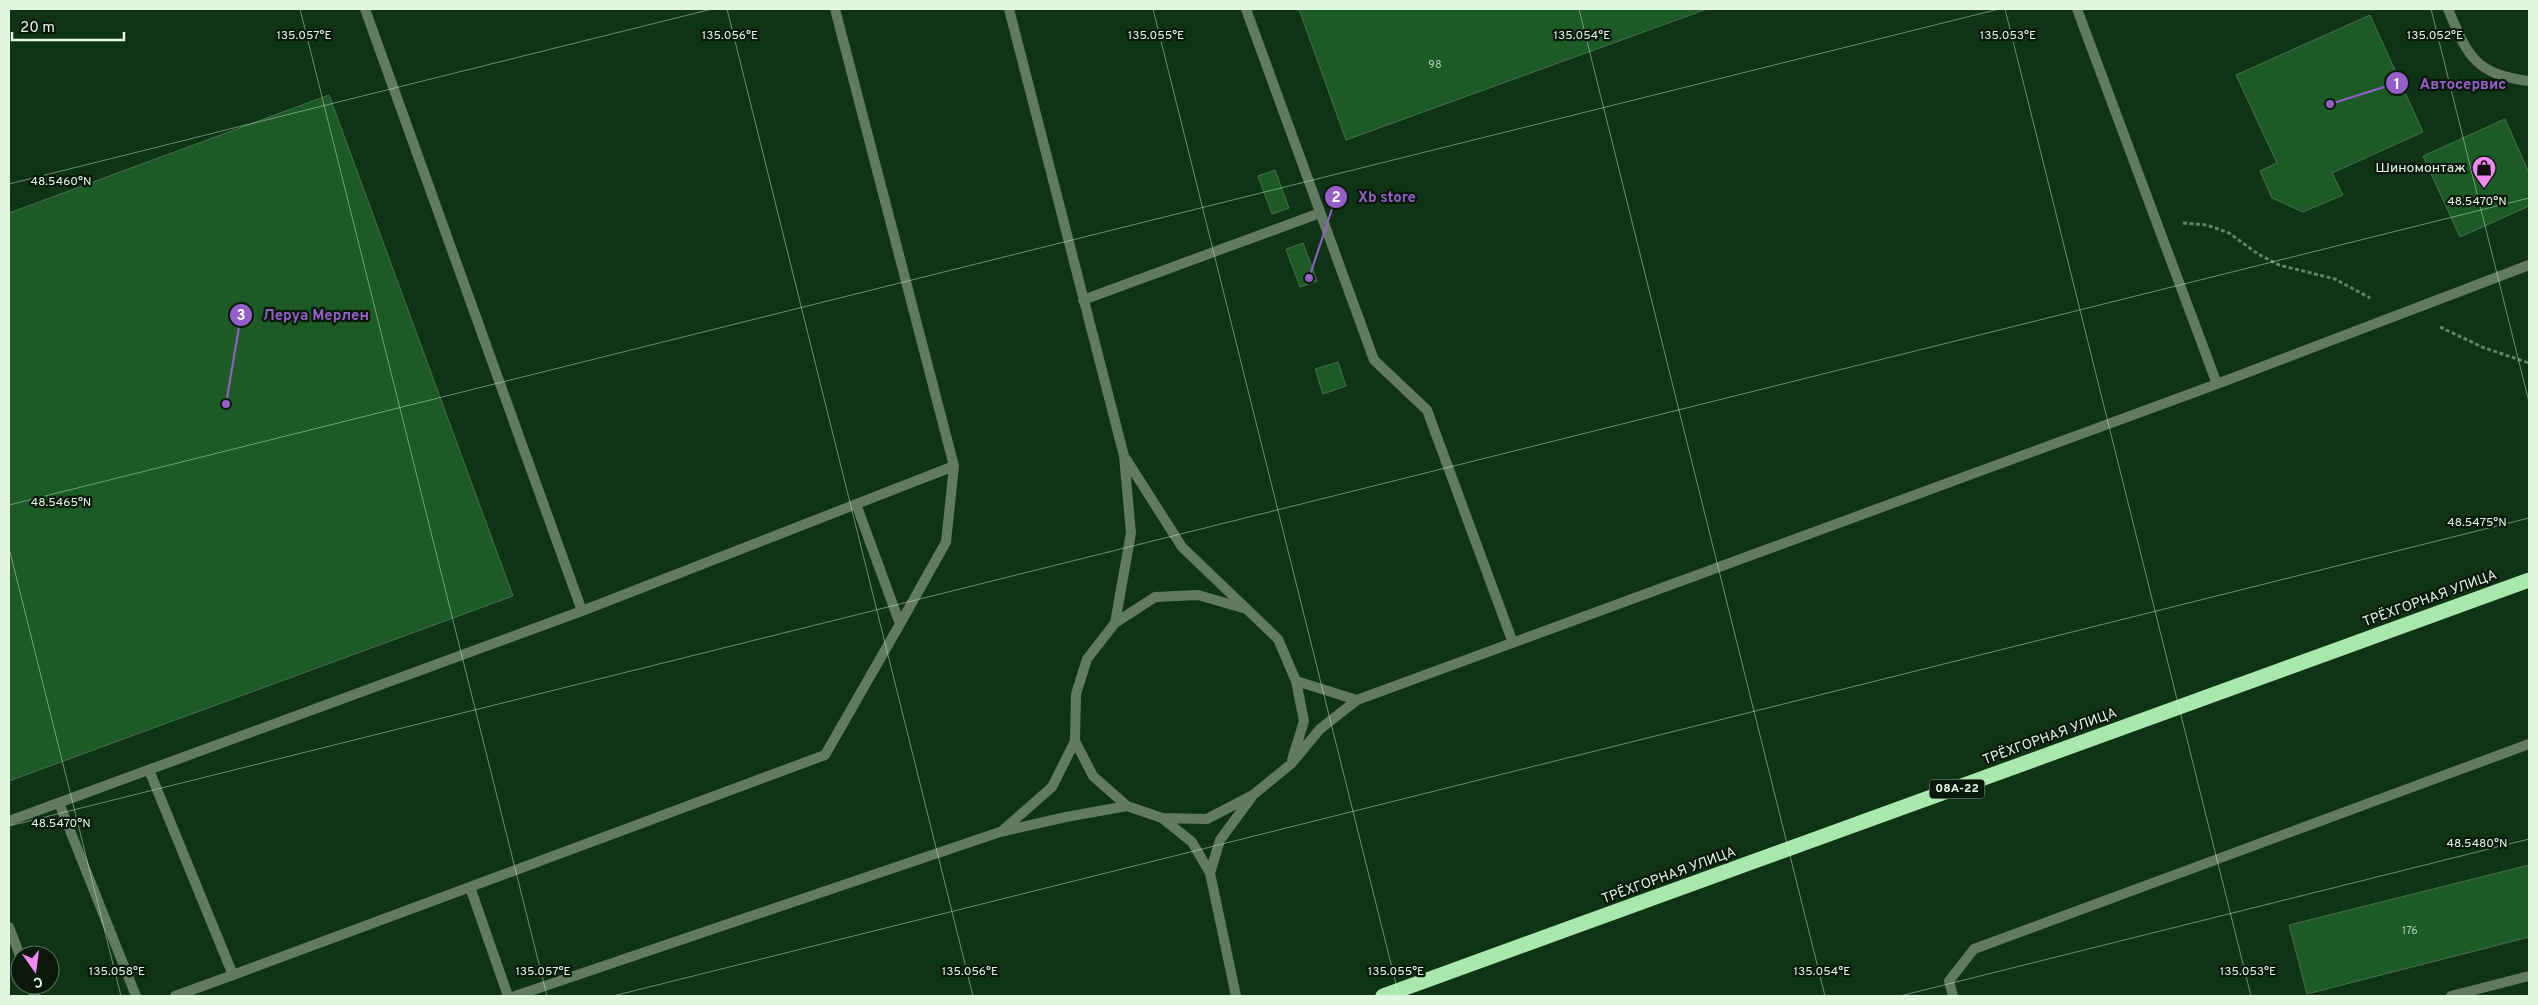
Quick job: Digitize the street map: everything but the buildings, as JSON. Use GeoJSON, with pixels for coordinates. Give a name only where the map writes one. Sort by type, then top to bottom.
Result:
{"type":"FeatureCollection","features":[{"type":"Feature","properties":{"kind":"highway","name":"ТРЁХГОРНАЯ УЛИЦА"},"geometry":{"type":"LineString","coordinates":[[1384,996],[2529,580]]}},
{"type":"Feature","properties":{"kind":"street"},"geometry":{"type":"LineString","coordinates":[[365,9],[582,611]]}},
{"type":"Feature","properties":{"kind":"street"},"geometry":{"type":"LineString","coordinates":[[175,996],[825,755],[946,542],[954,466],[834,9]]}},
{"type":"Feature","properties":{"kind":"street"},"geometry":{"type":"LineString","coordinates":[[1009,9],[1124,456],[1131,533],[1115,623]]}},
{"type":"Feature","properties":{"kind":"street"},"geometry":{"type":"LineString","coordinates":[[1246,9],[1374,360],[1427,410],[1513,644]]}},
{"type":"Feature","properties":{"kind":"street"},"geometry":{"type":"LineString","coordinates":[[2077,9],[2217,384]]}},
{"type":"Feature","properties":{"kind":"street"},"geometry":{"type":"LineString","coordinates":[[2448,9],[2464,46],[2475,61],[2490,72],[2509,79],[2529,81]]}},
{"type":"Feature","properties":{"kind":"street"},"geometry":{"type":"LineString","coordinates":[[1084,300],[1320,213]]}},
{"type":"Feature","properties":{"kind":"street"},"geometry":{"type":"LineString","coordinates":[[1075,740],[1093,776],[1127,806],[1162,818],[1207,819],[1253,795],[1291,764],[1320,730],[1357,700],[2217,384],[2529,266]]}},
{"type":"Feature","properties":{"kind":"street"},"geometry":{"type":"LineString","coordinates":[[1124,456],[1182,547],[1243,608],[1278,639],[1296,681],[1304,721],[1291,764]]}},
{"type":"Feature","properties":{"kind":"street"},"geometry":{"type":"LineString","coordinates":[[9,821],[582,611],[954,466]]}},
{"type":"Feature","properties":{"kind":"street"},"geometry":{"type":"LineString","coordinates":[[856,504],[900,624]]}},
{"type":"Feature","properties":{"kind":"street"},"geometry":{"type":"LineString","coordinates":[[1000,832],[1052,787],[1075,740],[1076,694],[1087,658],[1115,623],[1155,597],[1198,595],[1243,608]]}},
{"type":"Feature","properties":{"kind":"street"},"geometry":{"type":"LineString","coordinates":[[1296,681],[1357,700]]}},
{"type":"Feature","properties":{"kind":"street"},"geometry":{"type":"LineString","coordinates":[[1953,996],[1949,981],[1974,949],[2529,744]]}},
{"type":"Feature","properties":{"kind":"street"},"geometry":{"type":"LineString","coordinates":[[149,770],[233,975]]}},
{"type":"Feature","properties":{"kind":"street"},"geometry":{"type":"LineString","coordinates":[[1210,873],[1220,840],[1253,795]]}},
{"type":"Feature","properties":{"kind":"street"},"geometry":{"type":"LineString","coordinates":[[59,803],[136,996]]}},
{"type":"Feature","properties":{"kind":"street"},"geometry":{"type":"LineString","coordinates":[[515,996],[1000,832],[1127,806]]}},
{"type":"Feature","properties":{"kind":"street"},"geometry":{"type":"LineString","coordinates":[[1162,818],[1192,842],[1210,873],[1236,996]]}},
{"type":"Feature","properties":{"kind":"street"},"geometry":{"type":"LineString","coordinates":[[470,887],[508,996]]}},
{"type":"Feature","properties":{"kind":"street"},"geometry":{"type":"LineString","coordinates":[[9,927],[16,945]]}},
{"type":"Feature","properties":{"kind":"street"},"geometry":{"type":"LineString","coordinates":[[2451,996],[2529,976]]}},
{"type":"Feature","properties":{"kind":"path"},"geometry":{"type":"LineString","coordinates":[[2158,224],[2186,223],[2206,225],[2229,233],[2258,254],[2280,265],[2335,280],[2398,314],[2442,328],[2482,347],[2529,363]]}},
{"type":"Feature","properties":{"kind":"place","name":"Автосервис"},"geometry":{"type":"Point","coordinates":[2330,104]}},
{"type":"Feature","properties":{"kind":"place","name":"Шиномонтаж"},"geometry":{"type":"Point","coordinates":[2484,189]}},
{"type":"Feature","properties":{"kind":"place","name":"Xb store"},"geometry":{"type":"Point","coordinates":[1309,278]}},
{"type":"Feature","properties":{"kind":"place","name":"Леруа Мерлен"},"geometry":{"type":"Point","coordinates":[226,404]}}]}
